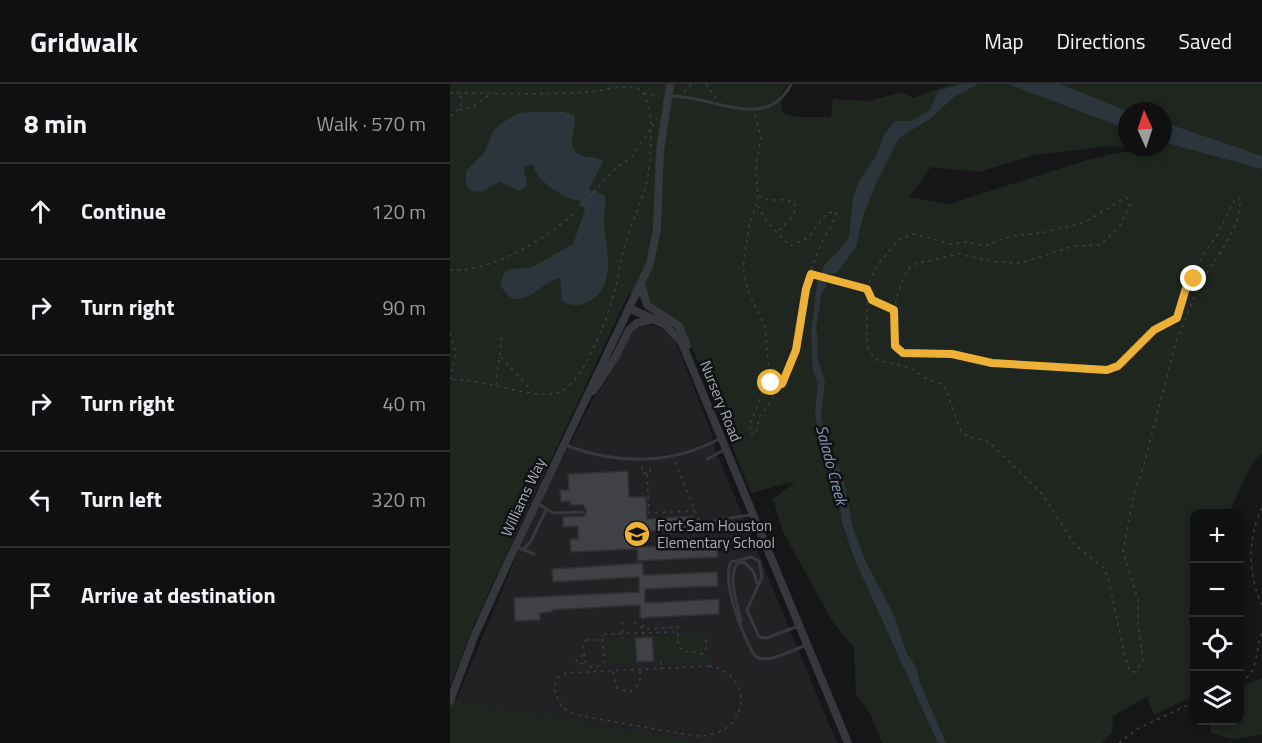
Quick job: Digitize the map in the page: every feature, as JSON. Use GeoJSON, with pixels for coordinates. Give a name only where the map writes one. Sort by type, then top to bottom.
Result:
{"type":"FeatureCollection","features":[{"type":"Feature","properties":{"kind":"street"},"geometry":{"type":"LineString","coordinates":[[629,308],[641,284],[655,243],[660,151],[670,84]]}},
{"type":"Feature","properties":{"kind":"street"},"geometry":{"type":"LineString","coordinates":[[641,284],[649,308],[674,322],[683,331],[688,355]]}},
{"type":"Feature","properties":{"kind":"street","name":"Nursery Road"},"geometry":{"type":"LineString","coordinates":[[629,308],[673,330],[688,355],[848,743]]}},
{"type":"Feature","properties":{"kind":"street","name":"Williams Way"},"geometry":{"type":"LineString","coordinates":[[450,701],[474,638],[519,548],[536,501],[629,308]]}},
{"type":"Feature","properties":{"kind":"street"},"geometry":{"type":"LineString","coordinates":[[584,401],[608,371],[629,330],[637,323],[653,319]]}},
{"type":"Feature","properties":{"kind":"lane"},"geometry":{"type":"LineString","coordinates":[[668,96],[680,95],[753,111],[772,105],[787,92],[791,84]]}},
{"type":"Feature","properties":{"kind":"lane"},"geometry":{"type":"LineString","coordinates":[[581,205],[595,190]]}},
{"type":"Feature","properties":{"kind":"lane"},"geometry":{"type":"LineString","coordinates":[[564,444],[605,457],[636,460],[676,455],[721,438]]}},
{"type":"Feature","properties":{"kind":"lane"},"geometry":{"type":"LineString","coordinates":[[707,459],[726,450]]}},
{"type":"Feature","properties":{"kind":"lane"},"geometry":{"type":"LineString","coordinates":[[536,501],[547,510],[559,513],[583,512]]}},
{"type":"Feature","properties":{"kind":"lane"},"geometry":{"type":"LineString","coordinates":[[519,548],[531,541],[547,510]]}},
{"type":"Feature","properties":{"kind":"lane"},"geometry":{"type":"LineString","coordinates":[[715,520],[741,518],[753,514]]}},
{"type":"Feature","properties":{"kind":"lane"},"geometry":{"type":"LineString","coordinates":[[519,548],[534,554]]}},
{"type":"Feature","properties":{"kind":"lane"},"geometry":{"type":"LineString","coordinates":[[799,626],[767,638],[759,637],[747,610],[762,573],[756,558],[731,562],[730,584],[735,613],[752,652],[760,659],[767,660],[807,645]]}},
{"type":"Feature","properties":{"kind":"lane"},"geometry":{"type":"LineString","coordinates":[[741,624],[734,584],[734,571],[737,564],[744,562],[753,571],[757,585]]}},
{"type":"Feature","properties":{"kind":"path"},"geometry":{"type":"LineString","coordinates":[[680,95],[692,84]]}},
{"type":"Feature","properties":{"kind":"path"},"geometry":{"type":"LineString","coordinates":[[705,84],[723,105]]}},
{"type":"Feature","properties":{"kind":"path"},"geometry":{"type":"LineString","coordinates":[[450,93],[589,92],[624,85],[638,88],[643,93],[650,109],[651,126],[646,185],[629,230],[614,294],[602,328],[574,382],[555,393],[532,392],[461,378],[450,380],[456,353],[450,333]]}},
{"type":"Feature","properties":{"kind":"path"},"geometry":{"type":"LineString","coordinates":[[450,116],[459,110],[467,110],[482,102],[493,92]]}},
{"type":"Feature","properties":{"kind":"path"},"geometry":{"type":"LineString","coordinates":[[459,110],[461,93]]}},
{"type":"Feature","properties":{"kind":"path"},"geometry":{"type":"LineString","coordinates":[[643,93],[668,96]]}},
{"type":"Feature","properties":{"kind":"path"},"geometry":{"type":"LineString","coordinates":[[595,190],[616,168],[632,157],[651,126],[665,110]]}},
{"type":"Feature","properties":{"kind":"path"},"geometry":{"type":"LineString","coordinates":[[753,111],[760,129],[756,166],[758,204],[748,226],[743,267],[748,291],[765,327],[768,377],[771,383],[782,384]]}},
{"type":"Feature","properties":{"kind":"path"},"geometry":{"type":"LineString","coordinates":[[758,194],[769,201],[790,200],[795,204],[794,215],[777,233]]}},
{"type":"Feature","properties":{"kind":"path"},"geometry":{"type":"LineString","coordinates":[[1123,197],[1128,197],[1130,200],[1119,227],[1100,245],[1074,246],[1021,263],[996,262],[967,254],[916,262],[901,281],[894,310],[895,346],[903,353],[952,354],[1011,364],[1115,369],[1154,330],[1177,318],[1186,288],[1194,279],[1203,255],[1217,235],[1235,199],[1240,198],[1232,232],[1198,288],[1186,322],[1177,338],[1143,468],[1134,493],[1123,551],[1138,600],[1138,623],[1143,655],[1141,666],[1137,671],[1133,672],[1128,668],[1114,599],[1104,568],[1074,543],[1043,495],[988,442],[967,436],[961,431],[944,385],[925,378],[911,368],[882,363],[873,357],[867,343],[867,289],[882,258],[904,237],[919,235],[951,244],[967,242],[985,246],[1011,236],[1064,228],[1095,217],[1123,197]]}},
{"type":"Feature","properties":{"kind":"path"},"geometry":{"type":"LineString","coordinates":[[758,204],[767,222],[786,244],[795,246],[812,236],[826,213],[836,212],[806,289],[796,350],[782,384],[762,412],[756,434],[750,434],[751,422],[768,377]]}},
{"type":"Feature","properties":{"kind":"path"},"geometry":{"type":"LineString","coordinates":[[450,270],[461,271],[505,258],[553,230],[581,205]]}},
{"type":"Feature","properties":{"kind":"path"},"geometry":{"type":"LineString","coordinates":[[811,274],[867,289]]}},
{"type":"Feature","properties":{"kind":"path"},"geometry":{"type":"LineString","coordinates":[[868,297],[894,310]]}},
{"type":"Feature","properties":{"kind":"path"},"geometry":{"type":"LineString","coordinates":[[496,386],[502,334]]}},
{"type":"Feature","properties":{"kind":"path"},"geometry":{"type":"LineString","coordinates":[[501,356],[532,392]]}},
{"type":"Feature","properties":{"kind":"path"},"geometry":{"type":"LineString","coordinates":[[675,462],[701,525]]}},
{"type":"Feature","properties":{"kind":"path"},"geometry":{"type":"LineString","coordinates":[[650,465],[650,471],[647,474],[649,513],[694,511]]}},
{"type":"Feature","properties":{"kind":"path"},"geometry":{"type":"LineString","coordinates":[[642,466],[642,472],[647,474]]}},
{"type":"Feature","properties":{"kind":"path"},"geometry":{"type":"LineString","coordinates":[[1262,508],[1251,536],[1253,578],[1262,605]]}},
{"type":"Feature","properties":{"kind":"path"},"geometry":{"type":"LineString","coordinates":[[643,617],[644,638]]}},
{"type":"Feature","properties":{"kind":"path"},"geometry":{"type":"LineString","coordinates":[[622,622],[623,638]]}},
{"type":"Feature","properties":{"kind":"path"},"geometry":{"type":"LineString","coordinates":[[634,622],[644,631],[674,632]]}},
{"type":"Feature","properties":{"kind":"path"},"geometry":{"type":"LineString","coordinates":[[604,634],[678,627],[678,646],[684,652],[692,651],[703,654],[706,648],[706,637]]}},
{"type":"Feature","properties":{"kind":"path"},"geometry":{"type":"LineString","coordinates":[[662,628],[663,636]]}},
{"type":"Feature","properties":{"kind":"path"},"geometry":{"type":"LineString","coordinates":[[1244,680],[1255,668],[1258,643],[1262,633]]}},
{"type":"Feature","properties":{"kind":"path"},"geometry":{"type":"LineString","coordinates":[[603,639],[603,663],[593,668],[585,662],[585,641],[603,639]]}},
{"type":"Feature","properties":{"kind":"path"},"geometry":{"type":"LineString","coordinates":[[580,672],[577,657],[584,655]]}},
{"type":"Feature","properties":{"kind":"path"},"geometry":{"type":"LineString","coordinates":[[579,664],[585,662]]}},
{"type":"Feature","properties":{"kind":"path"},"geometry":{"type":"LineString","coordinates":[[661,662],[661,669]]}},
{"type":"Feature","properties":{"kind":"path"},"geometry":{"type":"LineString","coordinates":[[709,666],[726,673],[736,684],[741,696],[736,720],[722,733],[695,736],[576,715],[561,707],[554,688],[559,675],[661,669],[709,666]]}},
{"type":"Feature","properties":{"kind":"path"},"geometry":{"type":"LineString","coordinates":[[613,671],[615,685],[627,692],[632,692],[638,686],[640,670]]}},
{"type":"Feature","properties":{"kind":"path"},"geometry":{"type":"LineString","coordinates":[[1119,743],[1137,729],[1190,704]]}},
{"type":"Feature","properties":{"kind":"shaded area"},"geometry":{"type":"Polygon","coordinates":[[[450,84],[788,84],[780,95],[783,113],[797,117],[831,117],[833,99],[869,101],[902,92],[913,98],[951,84],[1262,84],[1262,453],[1251,465],[1231,509],[1190,509],[1190,698],[1154,715],[1147,697],[1113,716],[1112,733],[1102,743],[882,743],[871,715],[856,694],[854,648],[832,621],[783,532],[773,499],[796,481],[751,493],[684,328],[649,301],[629,293],[474,624],[450,687],[450,84]],[[1118,102],[1118,147],[1035,155],[979,172],[931,167],[909,197],[949,204],[1087,160],[1118,153],[1118,156],[1172,156],[1172,102],[1118,102]]]}},
{"type":"Feature","properties":{"kind":"shaded area","name":"Fort Sam Houston Elementary School"},"geometry":{"type":"Polygon","coordinates":[[[651,325],[661,328],[675,340],[712,434],[715,449],[837,743],[700,743],[456,700],[534,514],[591,403],[615,366],[630,335],[638,327],[651,325]]]}},
{"type":"Feature","properties":{"kind":"shaded area"},"geometry":{"type":"Polygon","coordinates":[[[708,633],[710,663],[674,664],[672,635],[708,633]]]}},
{"type":"Feature","properties":{"kind":"shaded area"},"geometry":{"type":"Polygon","coordinates":[[[671,635],[672,661],[654,662],[652,636],[671,635]]]}},
{"type":"Feature","properties":{"kind":"shaded area"},"geometry":{"type":"Polygon","coordinates":[[[635,637],[637,663],[605,664],[604,639],[635,637]]]}},
{"type":"Feature","properties":{"kind":"shaded area"},"geometry":{"type":"Polygon","coordinates":[[[1262,678],[1262,735],[1233,739],[1211,733],[1210,725],[1244,725],[1244,685],[1262,678]]]}},
{"type":"Feature","properties":{"kind":"shaded area"},"geometry":{"type":"Polygon","coordinates":[[[450,699],[456,700],[700,743],[450,743],[450,699]]]}},
{"type":"Feature","properties":{"kind":"water","name":"Salado Creek"},"geometry":{"type":"Polygon","coordinates":[[[961,84],[978,84],[954,97],[931,118],[899,138],[863,216],[856,247],[837,273],[826,274],[826,288],[822,292],[816,329],[817,356],[825,382],[821,415],[828,448],[843,476],[853,529],[867,564],[895,617],[906,652],[916,667],[920,683],[946,743],[938,743],[854,558],[842,522],[834,473],[818,435],[815,411],[818,383],[813,372],[811,332],[817,284],[824,265],[841,249],[849,237],[853,198],[858,183],[877,154],[884,135],[895,121],[911,121],[930,110],[938,91],[961,84]]]}},
{"type":"Feature","properties":{"kind":"water"},"geometry":{"type":"Polygon","coordinates":[[[1008,84],[1060,84],[1118,107],[1118,126],[1008,84]]]}},
{"type":"Feature","properties":{"kind":"water"},"geometry":{"type":"Polygon","coordinates":[[[564,112],[574,115],[572,141],[575,151],[580,155],[603,161],[589,189],[604,195],[605,198],[607,277],[598,295],[581,305],[571,305],[562,301],[560,278],[521,299],[514,299],[507,294],[500,284],[504,273],[509,269],[531,268],[573,244],[585,210],[580,201],[553,189],[540,178],[534,166],[530,164],[524,168],[527,185],[520,191],[499,182],[482,192],[471,191],[466,185],[466,171],[485,152],[493,131],[518,113],[564,112]]]}},
{"type":"Feature","properties":{"kind":"water"},"geometry":{"type":"Polygon","coordinates":[[[1172,125],[1262,156],[1262,169],[1172,144],[1172,125]]]}},
{"type":"Feature","properties":{"kind":"building"},"geometry":{"type":"Polygon","coordinates":[[[628,471],[629,497],[646,497],[647,519],[693,516],[694,529],[641,532],[642,547],[717,544],[718,557],[638,561],[637,549],[571,552],[570,539],[578,539],[578,526],[563,527],[563,517],[584,516],[587,511],[583,505],[570,505],[570,501],[561,502],[560,490],[569,490],[568,474],[628,471]]]}},
{"type":"Feature","properties":{"kind":"building"},"geometry":{"type":"Polygon","coordinates":[[[643,563],[643,575],[717,572],[718,586],[645,589],[645,603],[719,599],[719,614],[640,618],[640,605],[552,610],[552,612],[540,613],[540,620],[515,621],[514,598],[639,592],[639,577],[553,582],[552,569],[643,563]]]}},
{"type":"Feature","properties":{"kind":"building"},"geometry":{"type":"Polygon","coordinates":[[[652,637],[654,661],[637,662],[635,638],[652,637]]]}},
{"type":"Feature","properties":{"kind":"place","name":"Fort Sam Houston Elementary School"},"geometry":{"type":"Point","coordinates":[637,534]}},
{"type":"Feature","properties":{"kind":"route"},"geometry":{"type":"LineString","coordinates":[[771,383],[779,385],[786,380],[796,350],[806,289],[811,274],[867,289],[868,297],[894,310],[895,346],[903,353],[942,353],[992,363],[1107,370],[1115,369],[1154,330],[1177,318],[1186,288],[1194,279]]}}]}
